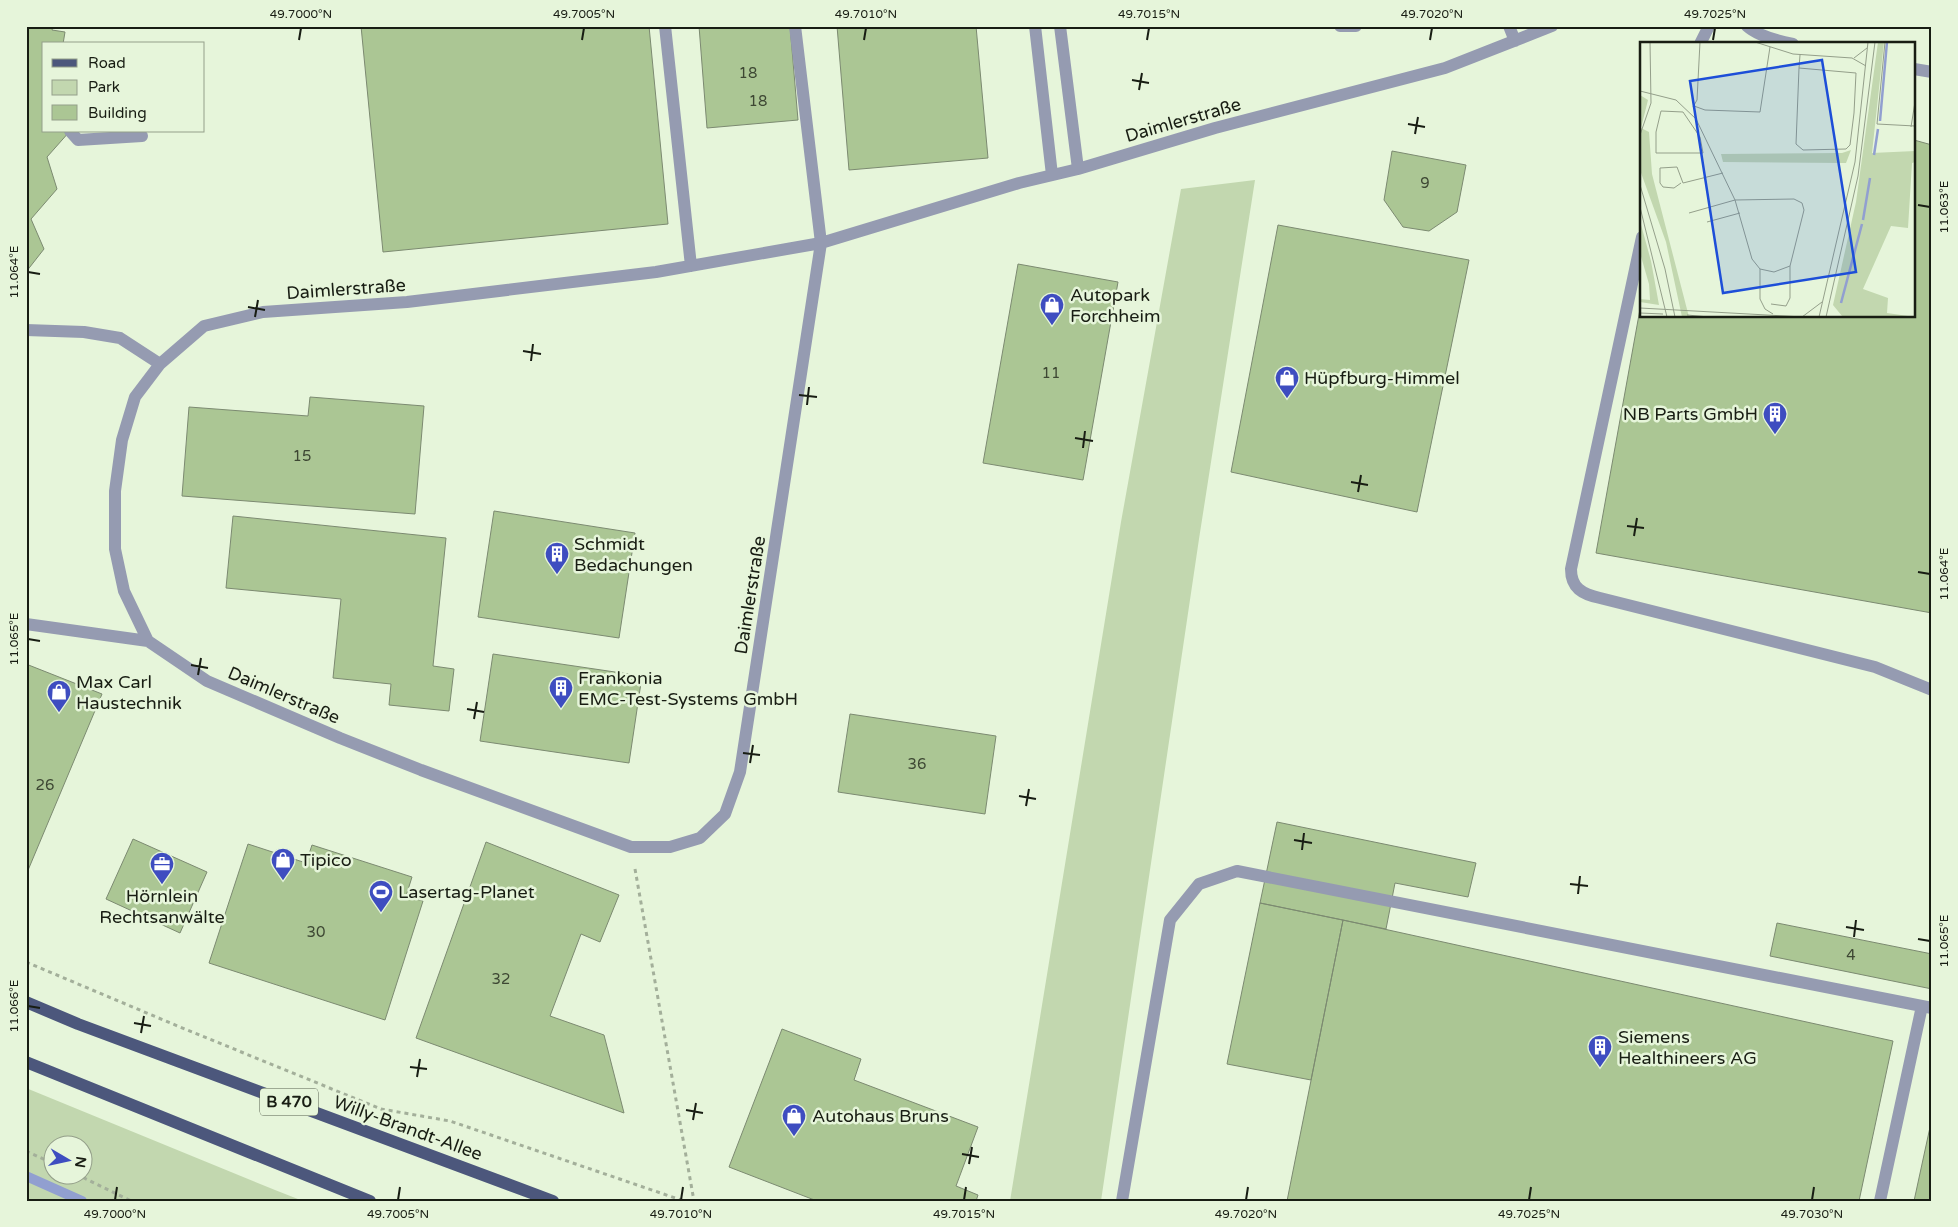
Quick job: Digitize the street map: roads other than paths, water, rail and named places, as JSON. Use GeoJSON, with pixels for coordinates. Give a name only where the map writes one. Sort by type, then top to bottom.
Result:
{"type":"FeatureCollection","features":[{"type":"Feature","properties":{"kind":"main road","name":"Willy-Brandt-Allee"},"geometry":{"type":"LineString","coordinates":[[26,1002],[78,1024],[553,1201]]}},
{"type":"Feature","properties":{"kind":"main road"},"geometry":{"type":"LineString","coordinates":[[26,1062],[370,1201]]}},
{"type":"Feature","properties":{"kind":"street"},"geometry":{"type":"LineString","coordinates":[[665,26],[691,266]]}},
{"type":"Feature","properties":{"kind":"street"},"geometry":{"type":"LineString","coordinates":[[795,26],[821,243]]}},
{"type":"Feature","properties":{"kind":"street"},"geometry":{"type":"LineString","coordinates":[[1035,26],[1052,175]]}},
{"type":"Feature","properties":{"kind":"street"},"geometry":{"type":"LineString","coordinates":[[1060,26],[1078,169]]}},
{"type":"Feature","properties":{"kind":"street"},"geometry":{"type":"LineString","coordinates":[[1340,26],[1356,26]]}},
{"type":"Feature","properties":{"kind":"street"},"geometry":{"type":"LineString","coordinates":[[1509,26],[1515,41]]}},
{"type":"Feature","properties":{"kind":"street","name":"Daimlerstraße"},"geometry":{"type":"LineString","coordinates":[[821,243],[740,772],[725,814],[700,838],[670,847],[631,847],[421,770],[279,712],[207,681],[148,641],[124,591],[115,549],[115,491],[122,440],[135,397],[160,364],[204,326],[263,312],[406,302],[656,272],[821,243],[1019,183],[1078,169],[1215,128],[1445,68],[1552,26]]}},
{"type":"Feature","properties":{"kind":"street"},"geometry":{"type":"LineString","coordinates":[[1701,42],[1709,26]]}},
{"type":"Feature","properties":{"kind":"street"},"geometry":{"type":"LineString","coordinates":[[1747,26],[1751,30],[1784,42]]}},
{"type":"Feature","properties":{"kind":"street"},"geometry":{"type":"LineString","coordinates":[[1916,69],[1932,72]]}},
{"type":"Feature","properties":{"kind":"street"},"geometry":{"type":"LineString","coordinates":[[71,132],[78,140],[142,136]]}},
{"type":"Feature","properties":{"kind":"street"},"geometry":{"type":"LineString","coordinates":[[1640,246],[1571,569],[1571,578],[1575,587],[1586,595],[1593,597],[1875,667],[1932,690]]}},
{"type":"Feature","properties":{"kind":"street"},"geometry":{"type":"LineString","coordinates":[[26,330],[84,332],[120,338],[160,364]]}},
{"type":"Feature","properties":{"kind":"street"},"geometry":{"type":"LineString","coordinates":[[26,624],[148,641]]}},
{"type":"Feature","properties":{"kind":"street"},"geometry":{"type":"LineString","coordinates":[[1122,1201],[1170,920],[1199,884],[1237,871],[1927,1007],[1880,1201]]}},
{"type":"Feature","properties":{"kind":"waterway"},"geometry":{"type":"LineString","coordinates":[[26,1176],[82,1201]]}},
{"type":"Feature","properties":{"kind":"place","name":"Autopark Forchheim"},"geometry":{"type":"Point","coordinates":[1052,326]}},
{"type":"Feature","properties":{"kind":"place","name":"Hüpfburg-Himmel"},"geometry":{"type":"Point","coordinates":[1287,399]}},
{"type":"Feature","properties":{"kind":"place","name":"NB Parts GmbH"},"geometry":{"type":"Point","coordinates":[1775,435]}},
{"type":"Feature","properties":{"kind":"place","name":"Schmidt Bedachungen"},"geometry":{"type":"Point","coordinates":[557,575]}},
{"type":"Feature","properties":{"kind":"place","name":"Frankonia EMC-Test-Systems GmbH"},"geometry":{"type":"Point","coordinates":[561,709]}},
{"type":"Feature","properties":{"kind":"place","name":"Max Carl Haustechnik"},"geometry":{"type":"Point","coordinates":[59,713]}},
{"type":"Feature","properties":{"kind":"place","name":"Tipico"},"geometry":{"type":"Point","coordinates":[283,881]}},
{"type":"Feature","properties":{"kind":"place","name":"Hörnlein Rechtsanwälte"},"geometry":{"type":"Point","coordinates":[162,885]}},
{"type":"Feature","properties":{"kind":"place","name":"Lasertag-Planet"},"geometry":{"type":"Point","coordinates":[381,913]}},
{"type":"Feature","properties":{"kind":"place","name":"Siemens Healthineers AG"},"geometry":{"type":"Point","coordinates":[1600,1068]}},
{"type":"Feature","properties":{"kind":"place","name":"Autohaus Bruns"},"geometry":{"type":"Point","coordinates":[794,1137]}}]}
